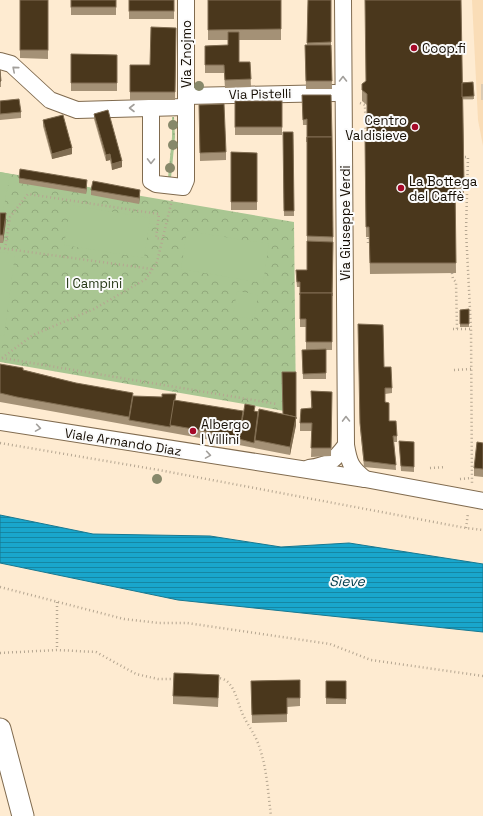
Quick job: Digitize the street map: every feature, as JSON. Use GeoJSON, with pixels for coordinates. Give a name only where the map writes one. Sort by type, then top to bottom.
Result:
{"type":"FeatureCollection","features":[{"type":"Feature","properties":{"kind":"main road"},"geometry":{"type":"LineString","coordinates":[[0,730],[23,816]]}},
{"type":"Feature","properties":{"kind":"street","name":"Via Znojmo"},"geometry":{"type":"LineString","coordinates":[[151,108],[151,180],[156,184],[183,187],[186,180],[186,0]]}},
{"type":"Feature","properties":{"kind":"street","name":"Via Giuseppe Verdi"},"geometry":{"type":"LineString","coordinates":[[343,0],[346,445],[349,461],[354,470],[365,479]]}},
{"type":"Feature","properties":{"kind":"street","name":"Via Pistelli"},"geometry":{"type":"LineString","coordinates":[[0,61],[11,64],[50,100],[77,110],[151,108],[185,102],[335,93]]}},
{"type":"Feature","properties":{"kind":"street","name":"Viale Armando Diaz"},"geometry":{"type":"LineString","coordinates":[[0,422],[365,479],[483,501]]}},
{"type":"Feature","properties":{"kind":"street"},"geometry":{"type":"LineString","coordinates":[[301,469],[324,466],[336,459],[346,445]]}},
{"type":"Feature","properties":{"kind":"path"},"geometry":{"type":"LineString","coordinates":[[360,103],[365,105],[366,149]]}},
{"type":"Feature","properties":{"kind":"path"},"geometry":{"type":"LineString","coordinates":[[458,150],[458,157],[468,158],[466,231],[471,329],[472,486]]}},
{"type":"Feature","properties":{"kind":"path"},"geometry":{"type":"LineString","coordinates":[[5,249],[10,217],[28,194],[158,214],[156,238],[162,239]]}},
{"type":"Feature","properties":{"kind":"path"},"geometry":{"type":"LineString","coordinates":[[1,358],[33,335],[94,309],[146,279],[157,262],[172,198]]}},
{"type":"Feature","properties":{"kind":"path"},"geometry":{"type":"LineString","coordinates":[[368,231],[368,246]]}},
{"type":"Feature","properties":{"kind":"path"},"geometry":{"type":"LineString","coordinates":[[0,248],[152,269]]}},
{"type":"Feature","properties":{"kind":"path"},"geometry":{"type":"LineString","coordinates":[[452,273],[453,279],[456,282],[455,329],[471,329]]}},
{"type":"Feature","properties":{"kind":"path"},"geometry":{"type":"LineString","coordinates":[[1,358],[277,404]]}},
{"type":"Feature","properties":{"kind":"path"},"geometry":{"type":"LineString","coordinates":[[454,370],[471,369]]}},
{"type":"Feature","properties":{"kind":"path"},"geometry":{"type":"LineString","coordinates":[[0,443],[159,470],[483,530]]}},
{"type":"Feature","properties":{"kind":"path"},"geometry":{"type":"LineString","coordinates":[[430,468],[445,467]]}},
{"type":"Feature","properties":{"kind":"path"},"geometry":{"type":"LineString","coordinates":[[460,479],[471,478]]}},
{"type":"Feature","properties":{"kind":"path"},"geometry":{"type":"LineString","coordinates":[[466,528],[468,513]]}},
{"type":"Feature","properties":{"kind":"path"},"geometry":{"type":"LineString","coordinates":[[0,588],[124,618],[159,623],[186,624],[330,644],[371,660],[483,676]]}},
{"type":"Feature","properties":{"kind":"path"},"geometry":{"type":"LineString","coordinates":[[57,602],[57,650]]}},
{"type":"Feature","properties":{"kind":"path"},"geometry":{"type":"LineString","coordinates":[[0,653],[57,650],[96,652],[136,674],[158,679],[181,679]]}},
{"type":"Feature","properties":{"kind":"path"},"geometry":{"type":"LineString","coordinates":[[212,678],[220,678],[233,686],[241,711],[259,745],[265,772],[271,816]]}},
{"type":"Feature","properties":{"kind":"shaded area"},"geometry":{"type":"Polygon","coordinates":[[[472,0],[483,0],[483,146],[478,120],[472,0]]]}},
{"type":"Feature","properties":{"kind":"green space"},"geometry":{"type":"Polygon","coordinates":[[[172,117],[174,117],[175,137],[171,178],[168,178],[172,137],[172,117]]]}},
{"type":"Feature","properties":{"kind":"green space","name":"I Campini"},"geometry":{"type":"Polygon","coordinates":[[[0,172],[294,222],[296,413],[0,362],[0,172]]]}},
{"type":"Feature","properties":{"kind":"green space"},"geometry":{"type":"Polygon","coordinates":[[[0,172],[10,174],[3,212],[0,212],[0,172]]]}},
{"type":"Feature","properties":{"kind":"green space"},"geometry":{"type":"Polygon","coordinates":[[[71,205],[150,218],[144,258],[64,245],[71,205]]]}},
{"type":"Feature","properties":{"kind":"green space"},"geometry":{"type":"Polygon","coordinates":[[[187,231],[269,244],[263,283],[181,269],[187,231]]]}},
{"type":"Feature","properties":{"kind":"green space"},"geometry":{"type":"Polygon","coordinates":[[[0,252],[15,254],[4,336],[0,335],[0,252]]]}},
{"type":"Feature","properties":{"kind":"green space"},"geometry":{"type":"Polygon","coordinates":[[[237,291],[258,295],[254,319],[233,316],[237,291]]]}},
{"type":"Feature","properties":{"kind":"water","name":"Sieve"},"geometry":{"type":"Polygon","coordinates":[[[0,515],[93,534],[210,536],[281,547],[349,543],[483,564],[483,632],[178,600],[0,563],[0,515]]]}},
{"type":"Feature","properties":{"kind":"building"},"geometry":{"type":"Polygon","coordinates":[[[20,0],[48,0],[48,50],[20,50],[20,0]]]}},
{"type":"Feature","properties":{"kind":"building"},"geometry":{"type":"Polygon","coordinates":[[[71,0],[116,0],[116,7],[71,7],[71,0]]]}},
{"type":"Feature","properties":{"kind":"building"},"geometry":{"type":"Polygon","coordinates":[[[129,0],[174,0],[174,11],[129,11],[129,0]]]}},
{"type":"Feature","properties":{"kind":"building"},"geometry":{"type":"Polygon","coordinates":[[[208,0],[281,0],[281,29],[208,30],[208,0]]]}},
{"type":"Feature","properties":{"kind":"building"},"geometry":{"type":"Polygon","coordinates":[[[308,0],[331,0],[331,42],[307,43],[308,0]]]}},
{"type":"Feature","properties":{"kind":"building","name":"Centro Valdisieve"},"geometry":{"type":"Polygon","coordinates":[[[365,0],[461,0],[464,183],[455,183],[456,263],[370,263],[369,227],[366,227],[365,138],[367,138],[367,94],[362,90],[362,84],[366,81],[365,0]]]}},
{"type":"Feature","properties":{"kind":"building"},"geometry":{"type":"Polygon","coordinates":[[[151,27],[176,28],[175,92],[130,92],[130,65],[150,65],[151,27]]]}},
{"type":"Feature","properties":{"kind":"building"},"geometry":{"type":"Polygon","coordinates":[[[228,32],[239,32],[239,62],[250,62],[251,79],[225,80],[224,65],[205,65],[205,46],[228,45],[228,32]]]}},
{"type":"Feature","properties":{"kind":"building"},"geometry":{"type":"Polygon","coordinates":[[[305,45],[331,45],[332,81],[306,81],[305,45]]]}},
{"type":"Feature","properties":{"kind":"building"},"geometry":{"type":"Polygon","coordinates":[[[71,54],[117,55],[117,83],[71,83],[71,54]]]}},
{"type":"Feature","properties":{"kind":"building"},"geometry":{"type":"Polygon","coordinates":[[[473,82],[474,96],[462,97],[462,83],[473,82]]]}},
{"type":"Feature","properties":{"kind":"building"},"geometry":{"type":"Polygon","coordinates":[[[302,95],[331,95],[332,137],[307,137],[307,119],[303,120],[302,95]]]}},
{"type":"Feature","properties":{"kind":"building"},"geometry":{"type":"Polygon","coordinates":[[[19,99],[21,112],[0,114],[0,101],[19,99]]]}},
{"type":"Feature","properties":{"kind":"building"},"geometry":{"type":"Polygon","coordinates":[[[235,101],[282,101],[282,127],[235,127],[235,101]]]}},
{"type":"Feature","properties":{"kind":"building"},"geometry":{"type":"Polygon","coordinates":[[[224,104],[226,152],[200,153],[199,105],[224,104]]]}},
{"type":"Feature","properties":{"kind":"building"},"geometry":{"type":"Polygon","coordinates":[[[108,110],[122,161],[112,164],[110,154],[106,155],[94,114],[108,110]]]}},
{"type":"Feature","properties":{"kind":"building"},"geometry":{"type":"Polygon","coordinates":[[[63,115],[72,148],[52,154],[43,120],[63,115]]]}},
{"type":"Feature","properties":{"kind":"building"},"geometry":{"type":"Polygon","coordinates":[[[283,132],[293,132],[294,211],[284,211],[283,132]]]}},
{"type":"Feature","properties":{"kind":"building"},"geometry":{"type":"Polygon","coordinates":[[[307,137],[332,137],[333,237],[307,236],[307,137]]]}},
{"type":"Feature","properties":{"kind":"building"},"geometry":{"type":"Polygon","coordinates":[[[231,152],[257,153],[257,202],[231,202],[231,152]]]}},
{"type":"Feature","properties":{"kind":"building"},"geometry":{"type":"Polygon","coordinates":[[[20,169],[87,180],[86,189],[19,178],[20,169]]]}},
{"type":"Feature","properties":{"kind":"building"},"geometry":{"type":"Polygon","coordinates":[[[93,181],[140,190],[139,198],[91,190],[93,181]]]}},
{"type":"Feature","properties":{"kind":"building"},"geometry":{"type":"Polygon","coordinates":[[[0,213],[6,213],[3,235],[0,235],[0,213]]]}},
{"type":"Feature","properties":{"kind":"building"},"geometry":{"type":"Polygon","coordinates":[[[307,241],[333,242],[332,296],[332,293],[300,293],[300,282],[297,282],[296,270],[307,270],[307,241]]]}},
{"type":"Feature","properties":{"kind":"building"},"geometry":{"type":"Polygon","coordinates":[[[300,293],[332,293],[332,342],[306,342],[306,319],[300,319],[300,293]]]}},
{"type":"Feature","properties":{"kind":"building"},"geometry":{"type":"Polygon","coordinates":[[[469,309],[469,324],[460,324],[460,310],[469,309]]]}},
{"type":"Feature","properties":{"kind":"building"},"geometry":{"type":"Polygon","coordinates":[[[358,324],[383,325],[384,367],[391,367],[392,388],[385,388],[385,402],[389,403],[389,421],[396,421],[397,436],[393,436],[396,465],[364,461],[360,423],[358,324]]]}},
{"type":"Feature","properties":{"kind":"building"},"geometry":{"type":"Polygon","coordinates":[[[326,349],[326,373],[303,374],[302,350],[326,349]]]}},
{"type":"Feature","properties":{"kind":"building"},"geometry":{"type":"Polygon","coordinates":[[[0,364],[23,368],[23,370],[76,383],[133,393],[129,417],[0,393],[0,364]]]}},
{"type":"Feature","properties":{"kind":"building"},"geometry":{"type":"Polygon","coordinates":[[[282,372],[296,372],[296,417],[283,414],[282,372]]]}},
{"type":"Feature","properties":{"kind":"building"},"geometry":{"type":"Polygon","coordinates":[[[311,391],[332,392],[331,448],[311,448],[312,423],[300,423],[301,409],[312,408],[311,391]]]}},
{"type":"Feature","properties":{"kind":"building"},"geometry":{"type":"Polygon","coordinates":[[[162,394],[176,394],[170,427],[129,420],[133,396],[162,397],[162,394]]]}},
{"type":"Feature","properties":{"kind":"building"},"geometry":{"type":"Polygon","coordinates":[[[174,400],[243,411],[239,437],[170,425],[174,400]]]}},
{"type":"Feature","properties":{"kind":"building"},"geometry":{"type":"Polygon","coordinates":[[[245,404],[255,406],[254,411],[258,412],[254,443],[239,439],[245,404]]]}},
{"type":"Feature","properties":{"kind":"building"},"geometry":{"type":"Polygon","coordinates":[[[259,409],[296,417],[290,447],[255,440],[259,409]]]}},
{"type":"Feature","properties":{"kind":"building"},"geometry":{"type":"Polygon","coordinates":[[[399,441],[414,442],[414,467],[401,466],[399,441]]]}},
{"type":"Feature","properties":{"kind":"building"},"geometry":{"type":"Polygon","coordinates":[[[477,442],[483,443],[483,469],[474,468],[477,442]]]}},
{"type":"Feature","properties":{"kind":"building"},"geometry":{"type":"Polygon","coordinates":[[[174,673],[219,675],[218,698],[173,696],[174,673]]]}},
{"type":"Feature","properties":{"kind":"building"},"geometry":{"type":"Polygon","coordinates":[[[300,680],[300,698],[287,698],[287,714],[252,715],[251,681],[300,680]]]}},
{"type":"Feature","properties":{"kind":"building"},"geometry":{"type":"Polygon","coordinates":[[[326,681],[346,681],[346,699],[326,698],[326,681]]]}},
{"type":"Feature","properties":{"kind":"tunnel"},"geometry":{"type":"LineString","coordinates":[[457,92],[483,92]]}},
{"type":"Feature","properties":{"kind":"place","name":"Coop.fi"},"geometry":{"type":"Point","coordinates":[414,48]}},
{"type":"Feature","properties":{"kind":"place","name":"Centro Valdisieve"},"geometry":{"type":"Point","coordinates":[415,127]}},
{"type":"Feature","properties":{"kind":"place","name":"La Bottega del Caffè"},"geometry":{"type":"Point","coordinates":[401,188]}},
{"type":"Feature","properties":{"kind":"place","name":"Albergo I Villini"},"geometry":{"type":"Point","coordinates":[193,431]}}]}
